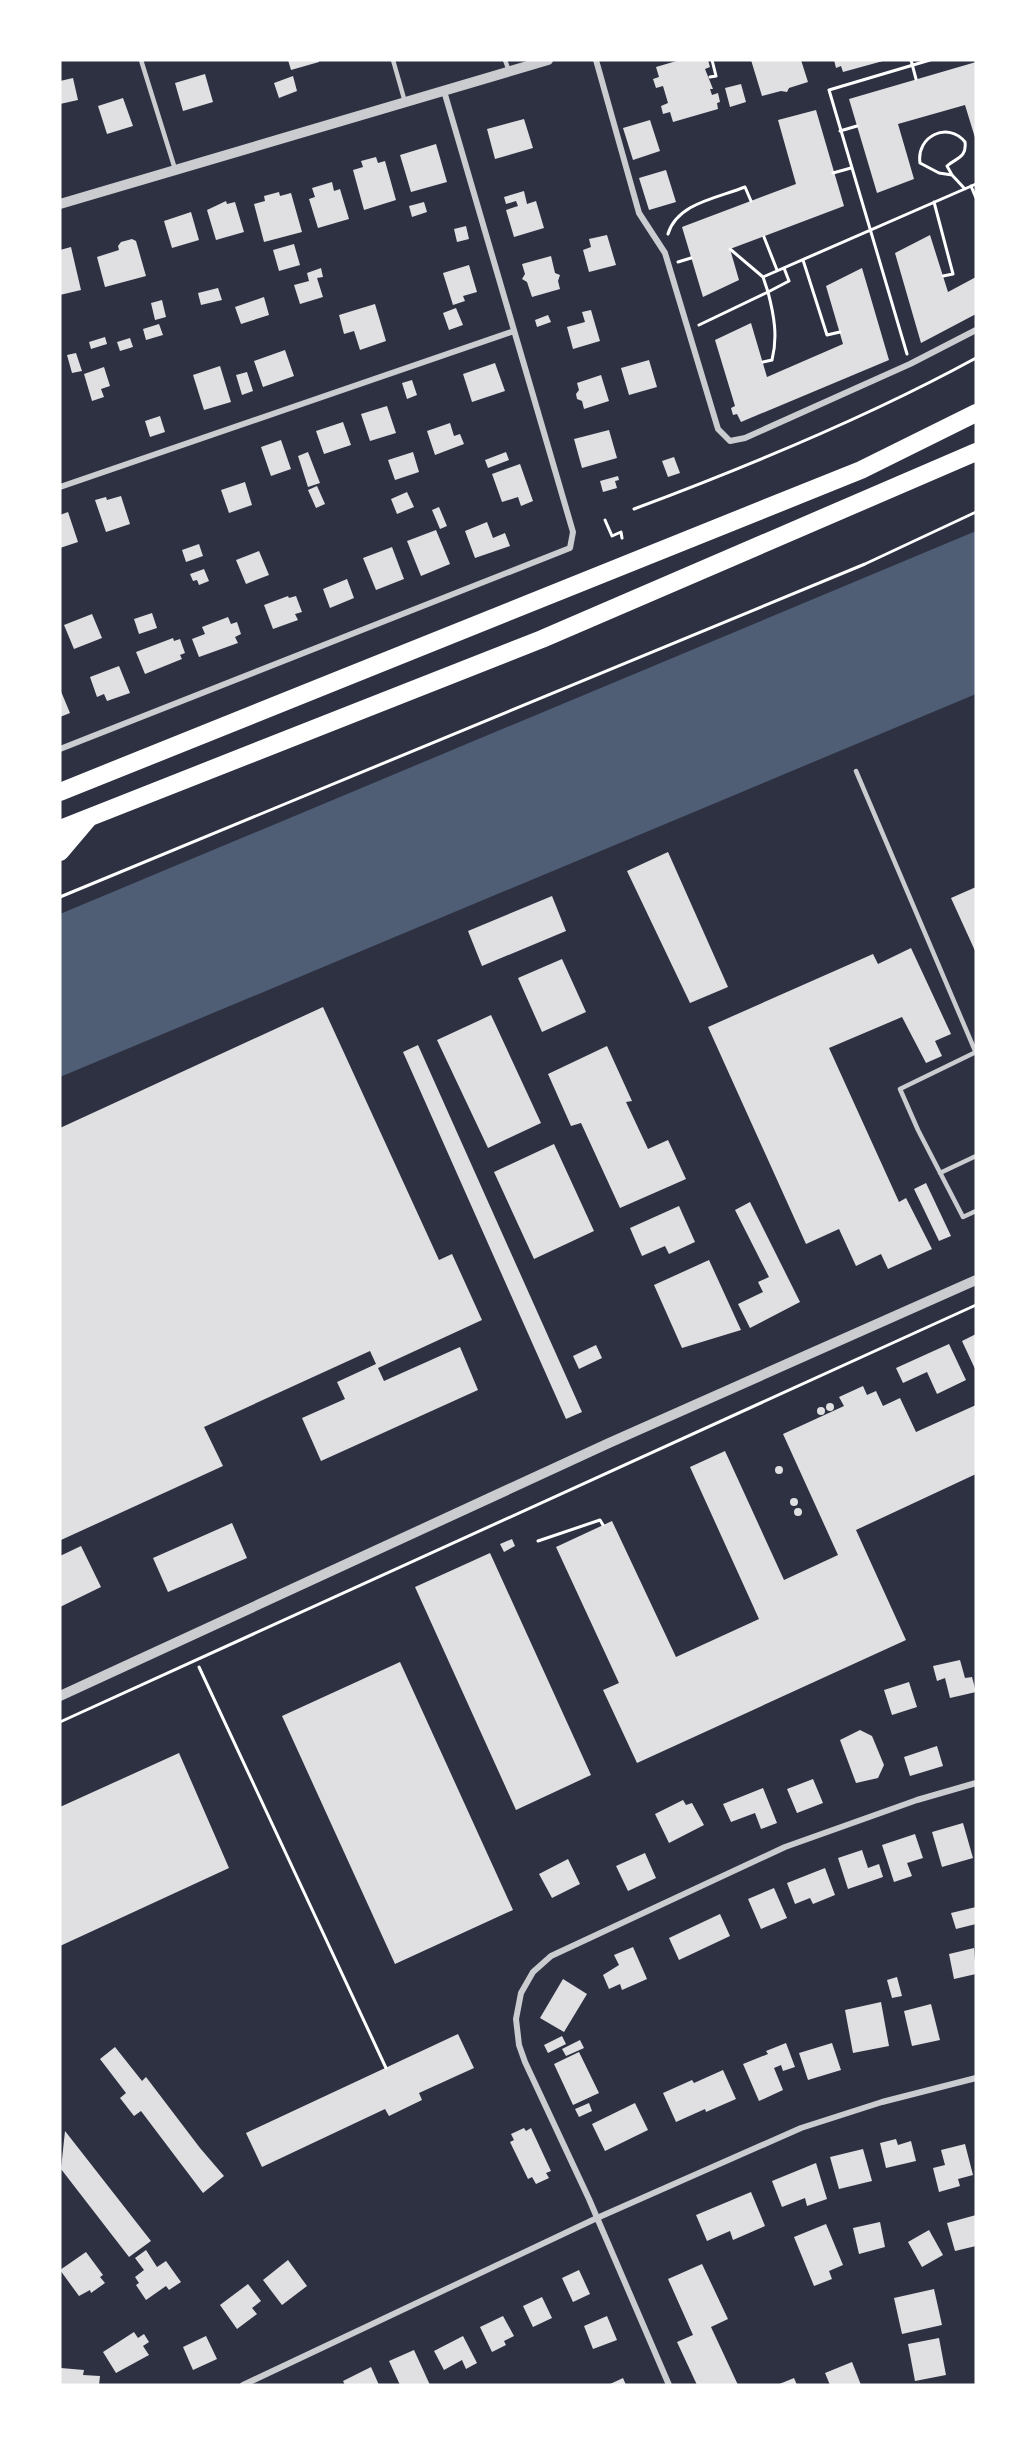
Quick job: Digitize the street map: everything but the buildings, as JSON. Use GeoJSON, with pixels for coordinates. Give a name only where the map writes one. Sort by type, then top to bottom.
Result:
{"type":"FeatureCollection","features":[{"type":"Feature","properties":{"kind":"highway"},"geometry":{"type":"LineString","coordinates":[[60,792],[861,470],[976,413]]}},
{"type":"Feature","properties":{"kind":"highway"},"geometry":{"type":"LineString","coordinates":[[60,830],[542,639],[976,452]]}},
{"type":"Feature","properties":{"kind":"highway"},"geometry":{"type":"LineString","coordinates":[[60,852],[89,818]]}},
{"type":"Feature","properties":{"kind":"street"},"geometry":{"type":"LineString","coordinates":[[60,204],[548,60]]}},
{"type":"Feature","properties":{"kind":"street"},"geometry":{"type":"LineString","coordinates":[[596,60],[639,213],[660,245],[669,265],[718,429],[730,441],[746,438],[910,364],[976,330]]}},
{"type":"Feature","properties":{"kind":"street"},"geometry":{"type":"LineString","coordinates":[[60,748],[570,548],[573,532],[444,91]]}},
{"type":"Feature","properties":{"kind":"street"},"geometry":{"type":"LineString","coordinates":[[60,487],[514,331]]}},
{"type":"Feature","properties":{"kind":"street"},"geometry":{"type":"LineString","coordinates":[[60,1696],[609,1443],[976,1280]]}},
{"type":"Feature","properties":{"kind":"street"},"geometry":{"type":"LineString","coordinates":[[669,2385],[597,2218],[525,2062],[519,2045],[516,2025],[521,1993],[533,1972],[551,1956],[785,1847],[916,1800],[976,1783]]}},
{"type":"Feature","properties":{"kind":"street"},"geometry":{"type":"LineString","coordinates":[[243,2385],[597,2218],[801,2128],[882,2102],[976,2078]]}},
{"type":"Feature","properties":{"kind":"lane"},"geometry":{"type":"LineString","coordinates":[[141,60],[175,170]]}},
{"type":"Feature","properties":{"kind":"lane"},"geometry":{"type":"LineString","coordinates":[[393,60],[405,102]]}},
{"type":"Feature","properties":{"kind":"lane"},"geometry":{"type":"LineString","coordinates":[[505,60],[509,71]]}},
{"type":"Feature","properties":{"kind":"lane"},"geometry":{"type":"LineString","coordinates":[[856,771],[976,1053],[900,1089],[963,1216],[976,1211]]}},
{"type":"Feature","properties":{"kind":"lane"},"geometry":{"type":"LineString","coordinates":[[940,1173],[976,1156]]}},
{"type":"Feature","properties":{"kind":"path"},"geometry":{"type":"LineString","coordinates":[[710,77],[716,76],[712,60]]}},
{"type":"Feature","properties":{"kind":"path"},"geometry":{"type":"LineString","coordinates":[[911,60],[916,79]]}},
{"type":"Feature","properties":{"kind":"path"},"geometry":{"type":"LineString","coordinates":[[910,364],[828,90],[930,60]]}},
{"type":"Feature","properties":{"kind":"path"},"geometry":{"type":"LineString","coordinates":[[840,131],[857,126]]}},
{"type":"Feature","properties":{"kind":"path"},"geometry":{"type":"LineString","coordinates":[[952,175],[939,173],[920,163],[921,149],[935,132],[952,132],[958,134],[965,142],[965,152],[962,157],[947,166],[965,189]]}},
{"type":"Feature","properties":{"kind":"path"},"geometry":{"type":"LineString","coordinates":[[833,173],[851,168]]}},
{"type":"Feature","properties":{"kind":"path"},"geometry":{"type":"LineString","coordinates":[[763,277],[976,184]]}},
{"type":"Feature","properties":{"kind":"path"},"geometry":{"type":"LineString","coordinates":[[971,186],[976,198]]}},
{"type":"Feature","properties":{"kind":"path"},"geometry":{"type":"LineString","coordinates":[[660,245],[665,243],[671,223],[682,211],[745,188],[751,201]]}},
{"type":"Feature","properties":{"kind":"path"},"geometry":{"type":"LineString","coordinates":[[934,202],[953,274],[943,276]]}},
{"type":"Feature","properties":{"kind":"path"},"geometry":{"type":"LineString","coordinates":[[764,237],[777,270]]}},
{"type":"Feature","properties":{"kind":"path"},"geometry":{"type":"LineString","coordinates":[[730,249],[763,277],[768,292],[775,319],[775,348],[772,360],[763,362]]}},
{"type":"Feature","properties":{"kind":"path"},"geometry":{"type":"LineString","coordinates":[[802,260],[827,335],[840,332]]}},
{"type":"Feature","properties":{"kind":"path"},"geometry":{"type":"LineString","coordinates":[[690,329],[789,281],[784,268]]}},
{"type":"Feature","properties":{"kind":"path"},"geometry":{"type":"LineString","coordinates":[[634,509],[739,469],[927,385],[976,358]]}},
{"type":"Feature","properties":{"kind":"path"},"geometry":{"type":"LineString","coordinates":[[60,897],[865,564],[976,512]]}},
{"type":"Feature","properties":{"kind":"path"},"geometry":{"type":"LineString","coordinates":[[605,520],[612,536],[621,532],[622,538]]}},
{"type":"Feature","properties":{"kind":"path"},"geometry":{"type":"LineString","coordinates":[[60,1722],[976,1305]]}},
{"type":"Feature","properties":{"kind":"path"},"geometry":{"type":"LineString","coordinates":[[538,1541],[600,1520],[603,1525]]}},
{"type":"Feature","properties":{"kind":"path"},"geometry":{"type":"LineString","coordinates":[[199,1667],[386,2068]]}},
{"type":"Feature","properties":{"kind":"water"},"geometry":{"type":"Polygon","coordinates":[[[976,531],[976,694],[60,1077],[60,914],[976,531]]]}}]}
